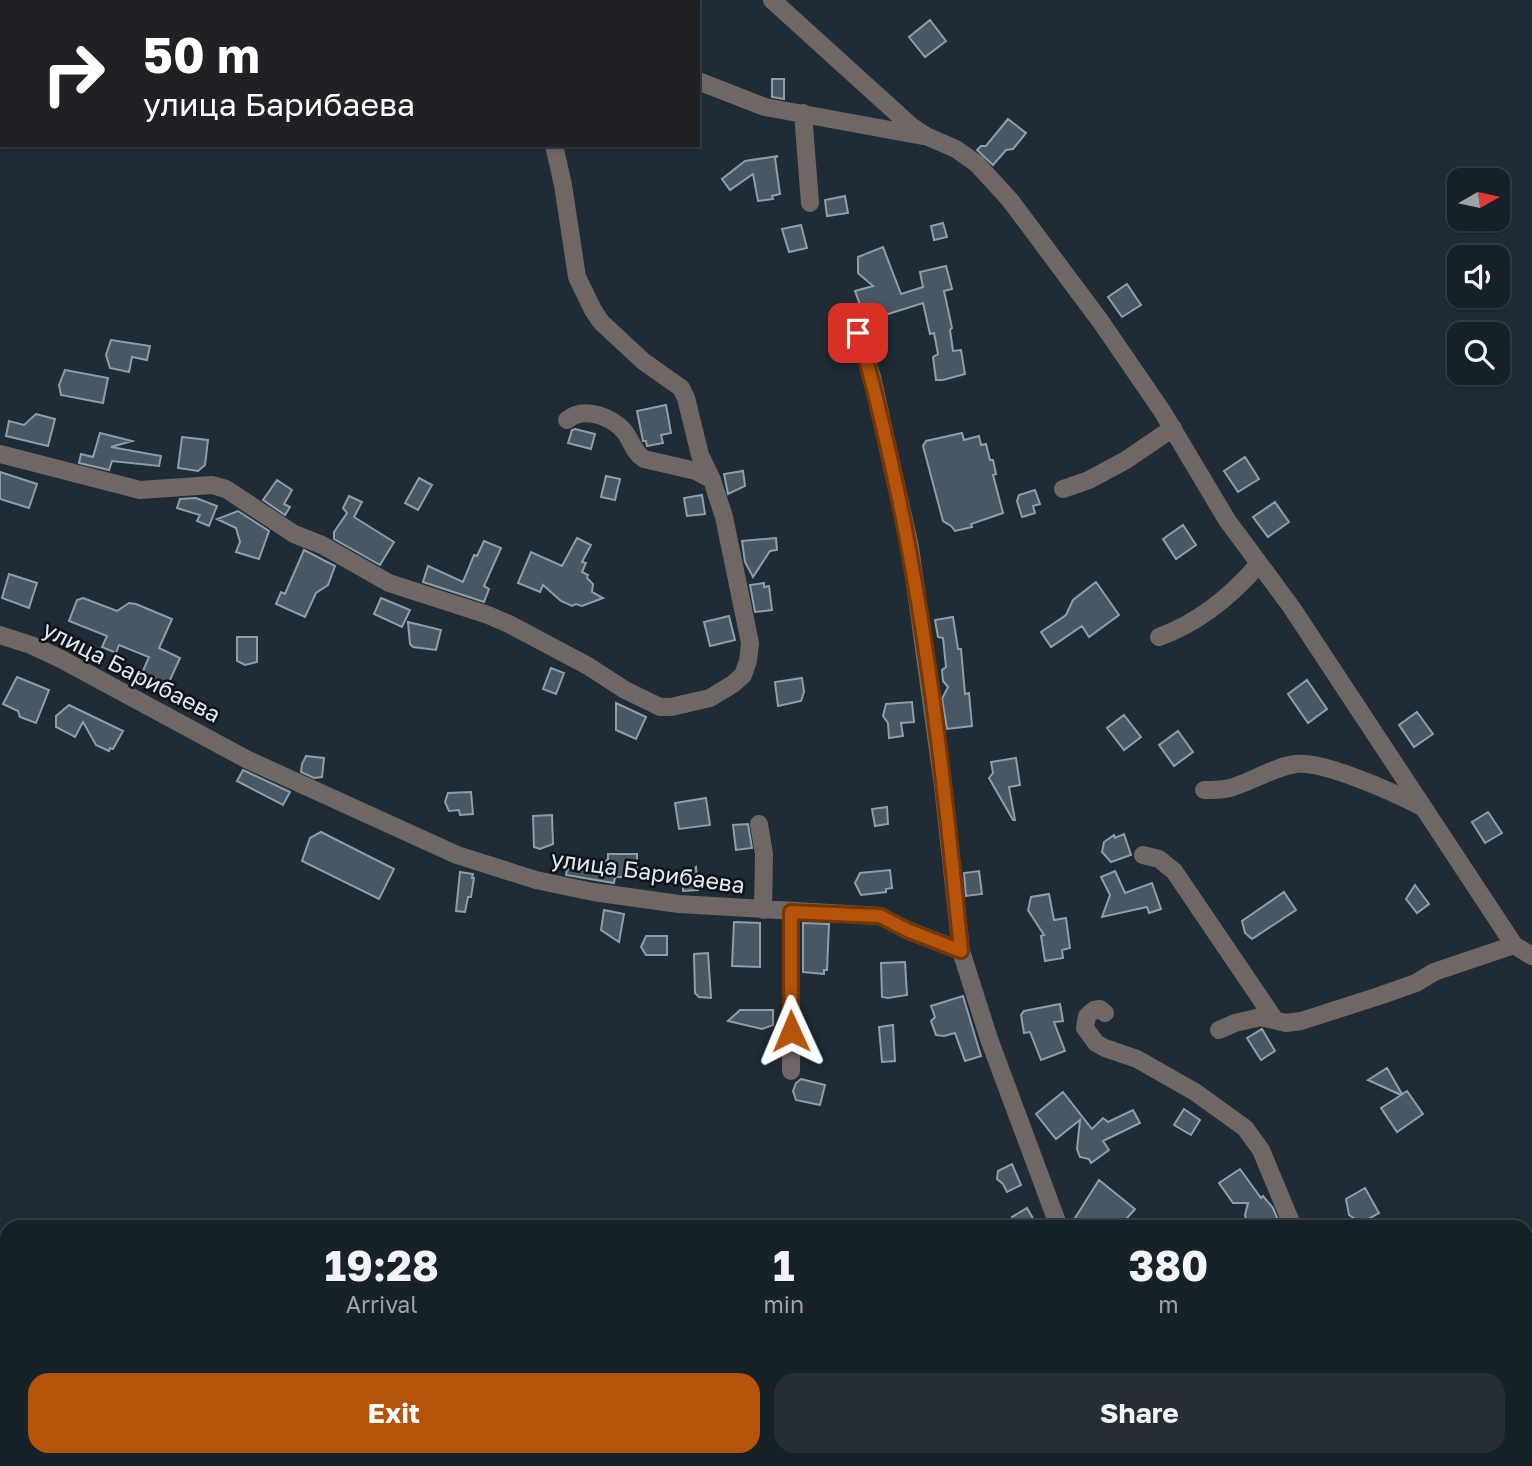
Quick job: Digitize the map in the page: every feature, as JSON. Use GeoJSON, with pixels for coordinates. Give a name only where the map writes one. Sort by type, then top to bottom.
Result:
{"type":"FeatureCollection","features":[{"type":"Feature","properties":{"kind":"street"},"geometry":{"type":"LineString","coordinates":[[772,0],[911,126],[956,149],[976,164],[1010,200],[1101,322],[1173,428],[1227,520],[1292,608],[1514,945],[1532,956]]}},
{"type":"Feature","properties":{"kind":"street"},"geometry":{"type":"LineString","coordinates":[[700,82],[765,107],[926,136]]}},
{"type":"Feature","properties":{"kind":"street"},"geometry":{"type":"LineString","coordinates":[[803,113],[810,203]]}},
{"type":"Feature","properties":{"kind":"street"},"geometry":{"type":"LineString","coordinates":[[0,454],[140,489],[212,485],[226,489],[293,534],[322,545],[389,583],[509,624],[588,666],[649,703],[671,707],[710,698],[743,675],[750,643],[724,517],[701,455],[688,404],[681,388],[643,361],[601,322],[585,294],[573,260],[563,185],[554,147]]}},
{"type":"Feature","properties":{"kind":"street"},"geometry":{"type":"LineString","coordinates":[[850,312],[872,377],[910,547],[943,786],[961,951],[989,1039],[1056,1220]]}},
{"type":"Feature","properties":{"kind":"street"},"geometry":{"type":"LineString","coordinates":[[567,420],[579,413],[606,418],[624,432],[638,455],[644,459],[696,471],[712,480]]}},
{"type":"Feature","properties":{"kind":"street"},"geometry":{"type":"LineString","coordinates":[[1063,489],[1088,480],[1126,460],[1173,428]]}},
{"type":"Feature","properties":{"kind":"street"},"geometry":{"type":"LineString","coordinates":[[1159,637],[1183,629],[1207,613],[1258,565]]}},
{"type":"Feature","properties":{"kind":"street","name":"улица Барибаева"},"geometry":{"type":"LineString","coordinates":[[0,635],[61,659],[246,759],[457,855],[536,880],[593,892],[679,904],[880,916],[907,930],[961,951]]}},
{"type":"Feature","properties":{"kind":"street"},"geometry":{"type":"LineString","coordinates":[[1204,790],[1228,789],[1297,764],[1318,767],[1389,790],[1425,808]]}},
{"type":"Feature","properties":{"kind":"street"},"geometry":{"type":"LineString","coordinates":[[759,824],[764,854],[763,911]]}},
{"type":"Feature","properties":{"kind":"street"},"geometry":{"type":"LineString","coordinates":[[1143,855],[1159,859],[1174,871],[1275,1020]]}},
{"type":"Feature","properties":{"kind":"street"},"geometry":{"type":"LineString","coordinates":[[791,912],[791,1071]]}},
{"type":"Feature","properties":{"kind":"street"},"geometry":{"type":"LineString","coordinates":[[1219,1030],[1252,1018],[1261,1017],[1286,1023],[1336,1011],[1416,983],[1434,972],[1514,945]]}},
{"type":"Feature","properties":{"kind":"street"},"geometry":{"type":"LineString","coordinates":[[1105,1013],[1100,1009],[1094,1010],[1087,1016],[1085,1023],[1089,1036],[1096,1043],[1137,1059],[1195,1092],[1245,1128],[1261,1150],[1290,1220]]}},
{"type":"Feature","properties":{"kind":"building"},"geometry":{"type":"Polygon","coordinates":[[[930,20],[946,41],[925,57],[909,37],[930,20]]]}},
{"type":"Feature","properties":{"kind":"building"},"geometry":{"type":"Polygon","coordinates":[[[772,79],[784,79],[784,99],[772,97],[772,79]]]}},
{"type":"Feature","properties":{"kind":"building"},"geometry":{"type":"Polygon","coordinates":[[[1008,119],[1026,133],[1013,149],[1006,150],[993,165],[977,150],[986,146],[1008,119]]]}},
{"type":"Feature","properties":{"kind":"building"},"geometry":{"type":"Polygon","coordinates":[[[778,156],[775,158],[780,194],[772,196],[773,199],[758,201],[753,174],[730,190],[722,179],[745,161],[778,156]]]}},
{"type":"Feature","properties":{"kind":"building"},"geometry":{"type":"Polygon","coordinates":[[[845,196],[848,213],[827,216],[825,200],[845,196]]]}},
{"type":"Feature","properties":{"kind":"building"},"geometry":{"type":"Polygon","coordinates":[[[943,223],[947,237],[934,240],[931,226],[943,223]]]}},
{"type":"Feature","properties":{"kind":"building"},"geometry":{"type":"Polygon","coordinates":[[[801,225],[807,248],[789,252],[782,229],[801,225]]]}},
{"type":"Feature","properties":{"kind":"building"},"geometry":{"type":"Polygon","coordinates":[[[883,247],[901,294],[923,287],[920,272],[946,266],[952,289],[944,291],[952,328],[953,351],[961,350],[965,374],[936,380],[933,357],[938,354],[923,303],[866,321],[855,291],[873,286],[858,273],[858,257],[883,247]]]}},
{"type":"Feature","properties":{"kind":"building"},"geometry":{"type":"Polygon","coordinates":[[[1127,284],[1141,305],[1122,317],[1108,297],[1127,284]]]}},
{"type":"Feature","properties":{"kind":"building"},"geometry":{"type":"Polygon","coordinates":[[[111,340],[150,346],[147,360],[132,357],[129,372],[110,368],[106,355],[111,340]]]}},
{"type":"Feature","properties":{"kind":"building"},"geometry":{"type":"Polygon","coordinates":[[[65,370],[108,378],[103,403],[61,395],[59,385],[65,370]]]}},
{"type":"Feature","properties":{"kind":"building"},"geometry":{"type":"Polygon","coordinates":[[[666,405],[671,433],[661,435],[663,443],[647,446],[646,441],[643,441],[637,411],[666,405]]]}},
{"type":"Feature","properties":{"kind":"building"},"geometry":{"type":"Polygon","coordinates":[[[36,414],[55,419],[48,446],[6,436],[9,421],[24,425],[36,414]]]}},
{"type":"Feature","properties":{"kind":"building"},"geometry":{"type":"Polygon","coordinates":[[[572,430],[595,434],[591,449],[568,443],[572,430]]]}},
{"type":"Feature","properties":{"kind":"building"},"geometry":{"type":"Polygon","coordinates":[[[100,433],[132,441],[111,447],[161,456],[159,466],[112,461],[109,470],[79,463],[81,454],[93,457],[100,433]]]}},
{"type":"Feature","properties":{"kind":"building"},"geometry":{"type":"Polygon","coordinates":[[[962,433],[964,440],[979,436],[981,445],[986,444],[990,460],[993,460],[996,474],[993,475],[1003,513],[971,524],[972,527],[955,531],[943,521],[923,446],[926,441],[962,433]]]}},
{"type":"Feature","properties":{"kind":"building"},"geometry":{"type":"Polygon","coordinates":[[[182,437],[208,440],[205,465],[198,471],[178,468],[182,437]]]}},
{"type":"Feature","properties":{"kind":"building"},"geometry":{"type":"Polygon","coordinates":[[[1245,457],[1259,479],[1238,492],[1224,471],[1245,457]]]}},
{"type":"Feature","properties":{"kind":"building"},"geometry":{"type":"Polygon","coordinates":[[[743,471],[745,486],[728,494],[724,474],[743,471]]]}},
{"type":"Feature","properties":{"kind":"building"},"geometry":{"type":"Polygon","coordinates":[[[0,472],[37,484],[29,508],[0,499],[0,472]]]}},
{"type":"Feature","properties":{"kind":"building"},"geometry":{"type":"Polygon","coordinates":[[[606,476],[620,479],[615,500],[601,497],[606,476]]]}},
{"type":"Feature","properties":{"kind":"building"},"geometry":{"type":"Polygon","coordinates":[[[419,478],[432,485],[418,510],[405,503],[419,478]]]}},
{"type":"Feature","properties":{"kind":"building"},"geometry":{"type":"Polygon","coordinates":[[[277,480],[292,490],[284,504],[290,507],[285,515],[263,500],[277,480]]]}},
{"type":"Feature","properties":{"kind":"building"},"geometry":{"type":"Polygon","coordinates":[[[1035,490],[1040,504],[1033,506],[1035,513],[1022,517],[1017,501],[1019,495],[1035,490]]]}},
{"type":"Feature","properties":{"kind":"building"},"geometry":{"type":"Polygon","coordinates":[[[702,495],[705,514],[687,516],[684,498],[702,495]]]}},
{"type":"Feature","properties":{"kind":"building"},"geometry":{"type":"Polygon","coordinates":[[[349,496],[362,502],[354,517],[394,542],[380,565],[334,539],[334,532],[347,513],[343,508],[349,496]]]}},
{"type":"Feature","properties":{"kind":"building"},"geometry":{"type":"Polygon","coordinates":[[[196,498],[217,506],[209,526],[197,521],[200,515],[177,508],[180,499],[196,498]]]}},
{"type":"Feature","properties":{"kind":"building"},"geometry":{"type":"Polygon","coordinates":[[[1275,502],[1289,522],[1268,537],[1253,517],[1275,502]]]}},
{"type":"Feature","properties":{"kind":"building"},"geometry":{"type":"Polygon","coordinates":[[[238,511],[269,531],[259,559],[236,552],[240,542],[236,528],[217,519],[238,511]]]}},
{"type":"Feature","properties":{"kind":"building"},"geometry":{"type":"Polygon","coordinates":[[[1183,525],[1196,545],[1176,559],[1163,539],[1183,525]]]}},
{"type":"Feature","properties":{"kind":"building"},"geometry":{"type":"Polygon","coordinates":[[[577,538],[591,545],[582,562],[586,563],[582,572],[588,575],[587,578],[593,584],[592,592],[603,598],[582,606],[572,606],[561,601],[543,585],[540,592],[518,583],[531,552],[562,566],[577,538]]]}},
{"type":"Feature","properties":{"kind":"building"},"geometry":{"type":"Polygon","coordinates":[[[776,538],[777,550],[770,551],[753,577],[745,562],[742,541],[776,538]]]}},
{"type":"Feature","properties":{"kind":"building"},"geometry":{"type":"Polygon","coordinates":[[[484,541],[501,548],[484,586],[489,589],[484,602],[423,582],[428,566],[463,582],[474,555],[477,556],[484,541]]]}},
{"type":"Feature","properties":{"kind":"building"},"geometry":{"type":"Polygon","coordinates":[[[304,550],[335,566],[328,585],[316,593],[305,617],[276,604],[281,592],[285,594],[304,550]]]}},
{"type":"Feature","properties":{"kind":"building"},"geometry":{"type":"Polygon","coordinates":[[[9,574],[37,583],[29,608],[2,598],[9,574]]]}},
{"type":"Feature","properties":{"kind":"building"},"geometry":{"type":"Polygon","coordinates":[[[1096,582],[1119,615],[1089,637],[1082,626],[1051,647],[1041,632],[1066,615],[1073,600],[1096,582]]]}},
{"type":"Feature","properties":{"kind":"building"},"geometry":{"type":"Polygon","coordinates":[[[764,583],[764,587],[769,586],[772,610],[755,612],[750,585],[764,583]]]}},
{"type":"Feature","properties":{"kind":"building"},"geometry":{"type":"Polygon","coordinates":[[[83,598],[117,611],[129,603],[136,604],[172,619],[159,648],[180,658],[165,691],[137,685],[149,657],[119,645],[116,653],[102,647],[107,636],[69,621],[77,600],[83,598]]]}},
{"type":"Feature","properties":{"kind":"building"},"geometry":{"type":"Polygon","coordinates":[[[381,598],[410,610],[402,627],[374,614],[381,598]]]}},
{"type":"Feature","properties":{"kind":"building"},"geometry":{"type":"Polygon","coordinates":[[[729,616],[735,640],[710,646],[704,622],[729,616]]]}},
{"type":"Feature","properties":{"kind":"building"},"geometry":{"type":"Polygon","coordinates":[[[953,617],[958,649],[961,649],[965,694],[969,693],[972,726],[947,729],[942,699],[948,687],[943,681],[942,670],[946,667],[943,638],[938,637],[935,620],[953,617]]]}},
{"type":"Feature","properties":{"kind":"building"},"geometry":{"type":"Polygon","coordinates":[[[408,622],[441,630],[436,650],[413,647],[410,644],[408,622]]]}},
{"type":"Feature","properties":{"kind":"building"},"geometry":{"type":"Polygon","coordinates":[[[237,637],[257,637],[257,662],[245,665],[237,661],[237,637]]]}},
{"type":"Feature","properties":{"kind":"building"},"geometry":{"type":"Polygon","coordinates":[[[551,668],[564,673],[556,694],[543,689],[551,668]]]}},
{"type":"Feature","properties":{"kind":"building"},"geometry":{"type":"Polygon","coordinates":[[[17,677],[49,690],[36,723],[20,717],[18,711],[3,704],[17,677]]]}},
{"type":"Feature","properties":{"kind":"building"},"geometry":{"type":"Polygon","coordinates":[[[802,678],[804,692],[801,701],[778,706],[775,682],[802,678]]]}},
{"type":"Feature","properties":{"kind":"building"},"geometry":{"type":"Polygon","coordinates":[[[1307,680],[1327,709],[1308,723],[1288,694],[1307,680]]]}},
{"type":"Feature","properties":{"kind":"building"},"geometry":{"type":"Polygon","coordinates":[[[912,702],[914,722],[901,723],[903,736],[889,738],[888,723],[883,716],[886,704],[912,702]]]}},
{"type":"Feature","properties":{"kind":"building"},"geometry":{"type":"Polygon","coordinates":[[[616,703],[646,717],[636,739],[616,730],[616,703]]]}},
{"type":"Feature","properties":{"kind":"building"},"geometry":{"type":"Polygon","coordinates":[[[69,705],[123,731],[113,749],[110,748],[109,751],[96,745],[83,722],[75,737],[56,727],[56,716],[69,705]]]}},
{"type":"Feature","properties":{"kind":"building"},"geometry":{"type":"Polygon","coordinates":[[[1417,712],[1433,734],[1414,747],[1399,725],[1417,712]]]}},
{"type":"Feature","properties":{"kind":"building"},"geometry":{"type":"Polygon","coordinates":[[[1124,715],[1141,737],[1124,750],[1107,728],[1124,715]]]}},
{"type":"Feature","properties":{"kind":"building"},"geometry":{"type":"Polygon","coordinates":[[[1178,731],[1193,752],[1174,766],[1159,745],[1178,731]]]}},
{"type":"Feature","properties":{"kind":"building"},"geometry":{"type":"Polygon","coordinates":[[[306,756],[324,758],[322,777],[314,778],[301,772],[306,756]]]}},
{"type":"Feature","properties":{"kind":"building"},"geometry":{"type":"Polygon","coordinates":[[[1016,758],[1020,785],[1009,787],[1013,820],[989,778],[993,773],[991,762],[1016,758]]]}},
{"type":"Feature","properties":{"kind":"building"},"geometry":{"type":"Polygon","coordinates":[[[243,770],[290,792],[283,805],[237,781],[243,770]]]}},
{"type":"Feature","properties":{"kind":"building"},"geometry":{"type":"Polygon","coordinates":[[[471,792],[473,814],[460,815],[459,810],[449,811],[445,802],[448,793],[471,792]]]}},
{"type":"Feature","properties":{"kind":"building"},"geometry":{"type":"Polygon","coordinates":[[[706,798],[710,825],[679,829],[675,803],[706,798]]]}},
{"type":"Feature","properties":{"kind":"building"},"geometry":{"type":"Polygon","coordinates":[[[887,807],[888,824],[875,826],[872,809],[887,807]]]}},
{"type":"Feature","properties":{"kind":"building"},"geometry":{"type":"Polygon","coordinates":[[[1488,812],[1502,833],[1485,843],[1472,822],[1488,812]]]}},
{"type":"Feature","properties":{"kind":"building"},"geometry":{"type":"Polygon","coordinates":[[[552,815],[553,844],[540,849],[534,847],[533,816],[552,815]]]}},
{"type":"Feature","properties":{"kind":"building"},"geometry":{"type":"Polygon","coordinates":[[[748,824],[752,848],[736,850],[733,825],[748,824]]]}},
{"type":"Feature","properties":{"kind":"building"},"geometry":{"type":"Polygon","coordinates":[[[321,832],[394,869],[379,899],[302,861],[310,838],[321,832]]]}},
{"type":"Feature","properties":{"kind":"building"},"geometry":{"type":"Polygon","coordinates":[[[1124,834],[1131,855],[1111,862],[1102,852],[1104,842],[1114,835],[1115,838],[1124,834]]]}},
{"type":"Feature","properties":{"kind":"building"},"geometry":{"type":"Polygon","coordinates":[[[608,854],[637,854],[637,877],[615,877],[614,883],[566,875],[567,869],[600,873],[601,865],[608,859],[608,854]]]}},
{"type":"Feature","properties":{"kind":"building"},"geometry":{"type":"Polygon","coordinates":[[[696,867],[698,890],[683,891],[683,881],[696,867]]]}},
{"type":"Feature","properties":{"kind":"building"},"geometry":{"type":"Polygon","coordinates":[[[890,870],[892,888],[886,889],[886,892],[861,895],[855,883],[860,873],[890,870]]]}},
{"type":"Feature","properties":{"kind":"building"},"geometry":{"type":"Polygon","coordinates":[[[979,871],[982,894],[966,896],[964,873],[979,871]]]}},
{"type":"Feature","properties":{"kind":"building"},"geometry":{"type":"Polygon","coordinates":[[[1115,871],[1125,893],[1152,883],[1161,909],[1149,913],[1147,907],[1102,917],[1110,895],[1101,877],[1115,871]]]}},
{"type":"Feature","properties":{"kind":"building"},"geometry":{"type":"Polygon","coordinates":[[[460,872],[473,874],[474,878],[465,912],[456,911],[460,872]]]}},
{"type":"Feature","properties":{"kind":"building"},"geometry":{"type":"Polygon","coordinates":[[[1415,885],[1429,904],[1417,913],[1406,899],[1415,885]]]}},
{"type":"Feature","properties":{"kind":"building"},"geometry":{"type":"Polygon","coordinates":[[[1284,892],[1296,910],[1252,939],[1245,933],[1242,921],[1284,892]]]}},
{"type":"Feature","properties":{"kind":"building"},"geometry":{"type":"Polygon","coordinates":[[[1049,894],[1054,920],[1066,918],[1070,948],[1062,950],[1063,958],[1045,961],[1041,936],[1044,935],[1028,910],[1031,897],[1049,894]]]}},
{"type":"Feature","properties":{"kind":"building"},"geometry":{"type":"Polygon","coordinates":[[[604,910],[624,914],[619,942],[601,930],[604,910]]]}},
{"type":"Feature","properties":{"kind":"building"},"geometry":{"type":"Polygon","coordinates":[[[734,922],[760,923],[760,967],[732,966],[734,922]]]}},
{"type":"Feature","properties":{"kind":"building"},"geometry":{"type":"Polygon","coordinates":[[[803,923],[829,924],[827,970],[824,970],[824,974],[803,972],[803,923]]]}},
{"type":"Feature","properties":{"kind":"building"},"geometry":{"type":"Polygon","coordinates":[[[646,936],[667,936],[667,955],[646,955],[641,947],[646,936]]]}},
{"type":"Feature","properties":{"kind":"building"},"geometry":{"type":"Polygon","coordinates":[[[708,953],[711,998],[699,997],[695,993],[694,954],[708,953]]]}},
{"type":"Feature","properties":{"kind":"building"},"geometry":{"type":"Polygon","coordinates":[[[905,962],[907,995],[882,997],[881,963],[905,962]]]}},
{"type":"Feature","properties":{"kind":"building"},"geometry":{"type":"Polygon","coordinates":[[[963,996],[981,1056],[965,1061],[955,1033],[936,1035],[931,1021],[935,1017],[931,1006],[963,996]]]}},
{"type":"Feature","properties":{"kind":"building"},"geometry":{"type":"Polygon","coordinates":[[[1060,1004],[1063,1021],[1054,1022],[1065,1051],[1041,1060],[1030,1032],[1024,1033],[1021,1015],[1024,1011],[1060,1004]]]}},
{"type":"Feature","properties":{"kind":"building"},"geometry":{"type":"Polygon","coordinates":[[[740,1010],[773,1010],[773,1025],[762,1029],[728,1021],[740,1010]]]}},
{"type":"Feature","properties":{"kind":"building"},"geometry":{"type":"Polygon","coordinates":[[[893,1025],[895,1061],[882,1062],[879,1027],[893,1025]]]}},
{"type":"Feature","properties":{"kind":"building"},"geometry":{"type":"Polygon","coordinates":[[[1262,1029],[1275,1051],[1261,1060],[1247,1038],[1262,1029]]]}},
{"type":"Feature","properties":{"kind":"building"},"geometry":{"type":"Polygon","coordinates":[[[1387,1068],[1402,1094],[1407,1091],[1423,1114],[1397,1132],[1381,1108],[1401,1095],[1368,1080],[1387,1068]]]}},
{"type":"Feature","properties":{"kind":"building"},"geometry":{"type":"Polygon","coordinates":[[[801,1079],[825,1085],[820,1105],[796,1100],[793,1091],[801,1079]]]}},
{"type":"Feature","properties":{"kind":"building"},"geometry":{"type":"Polygon","coordinates":[[[1063,1092],[1092,1129],[1103,1118],[1108,1122],[1133,1110],[1140,1123],[1103,1141],[1109,1150],[1091,1163],[1089,1159],[1080,1157],[1077,1149],[1080,1120],[1056,1139],[1036,1114],[1063,1092]]]}},
{"type":"Feature","properties":{"kind":"building"},"geometry":{"type":"Polygon","coordinates":[[[1184,1109],[1200,1120],[1191,1135],[1174,1125],[1184,1109]]]}},
{"type":"Feature","properties":{"kind":"building"},"geometry":{"type":"Polygon","coordinates":[[[1012,1164],[1021,1185],[1007,1192],[997,1179],[998,1171],[1012,1164]]]}},
{"type":"Feature","properties":{"kind":"building"},"geometry":{"type":"Polygon","coordinates":[[[1240,1169],[1261,1198],[1263,1196],[1273,1208],[1278,1220],[1246,1220],[1248,1203],[1233,1203],[1219,1183],[1240,1169]]]}},
{"type":"Feature","properties":{"kind":"building"},"geometry":{"type":"Polygon","coordinates":[[[1099,1180],[1135,1209],[1127,1218],[1129,1220],[1075,1218],[1099,1180]]]}},
{"type":"Feature","properties":{"kind":"building"},"geometry":{"type":"Polygon","coordinates":[[[1365,1188],[1379,1213],[1366,1220],[1356,1220],[1349,1215],[1346,1199],[1365,1188]]]}},
{"type":"Feature","properties":{"kind":"building"},"geometry":{"type":"Polygon","coordinates":[[[1027,1208],[1034,1220],[1013,1220],[1012,1217],[1027,1208]]]}},
{"type":"Feature","properties":{"kind":"route"},"geometry":{"type":"LineString","coordinates":[[791,1031],[791,912],[880,916],[907,930],[961,951],[943,786],[910,547],[872,377],[858,333]]}}]}
